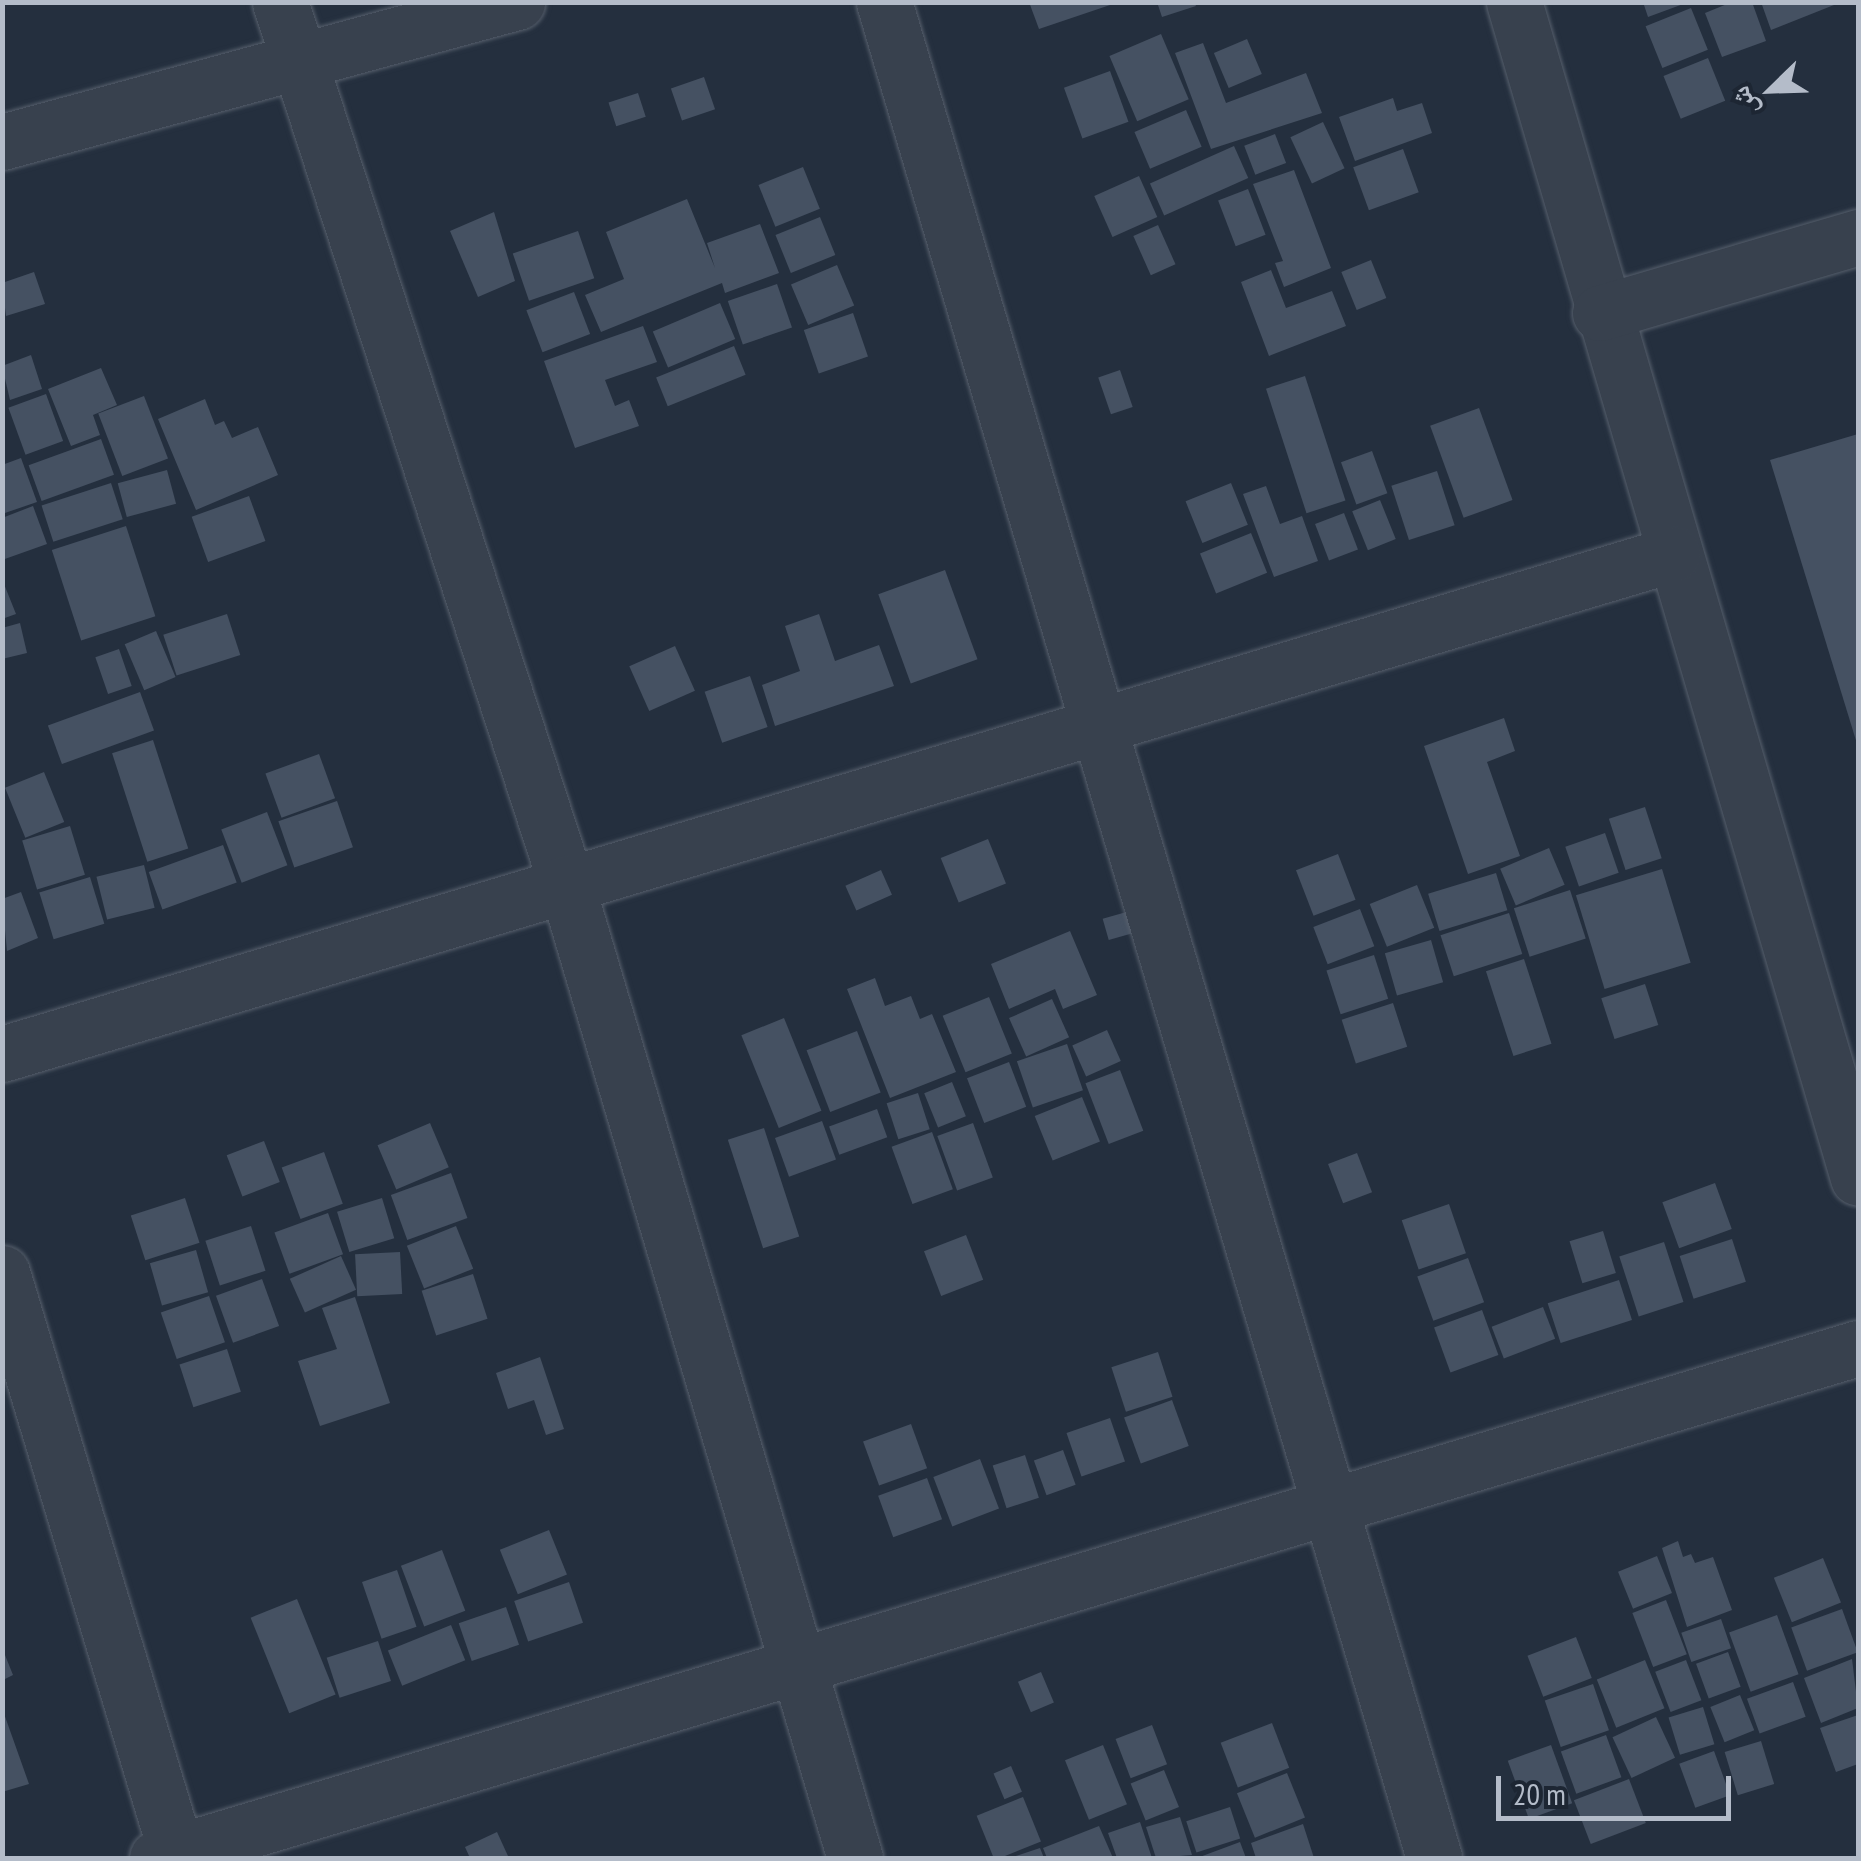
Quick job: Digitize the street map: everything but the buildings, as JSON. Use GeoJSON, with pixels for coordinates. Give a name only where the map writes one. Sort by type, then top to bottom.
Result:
{"type":"FeatureCollection","features":[{"type":"Feature","properties":{"kind":"street"},"geometry":{"type":"LineString","coordinates":[[280,2],[566,883],[801,1664],[855,1858]]}},
{"type":"Feature","properties":{"kind":"street"},"geometry":{"type":"LineString","coordinates":[[2,142],[516,2]]}},
{"type":"Feature","properties":{"kind":"street"},"geometry":{"type":"LineString","coordinates":[[884,2],[1101,722],[1434,1858]]}},
{"type":"Feature","properties":{"kind":"street"},"geometry":{"type":"LineString","coordinates":[[1514,2],[1600,312],[1858,1178]]}},
{"type":"Feature","properties":{"kind":"street"},"geometry":{"type":"LineString","coordinates":[[1600,312],[1858,238]]}},
{"type":"Feature","properties":{"kind":"street"},"geometry":{"type":"LineString","coordinates":[[2,1054],[1101,722],[1673,554]]}},
{"type":"Feature","properties":{"kind":"street"},"geometry":{"type":"LineString","coordinates":[[2,1273],[170,1857],[1858,1348]]}}]}
